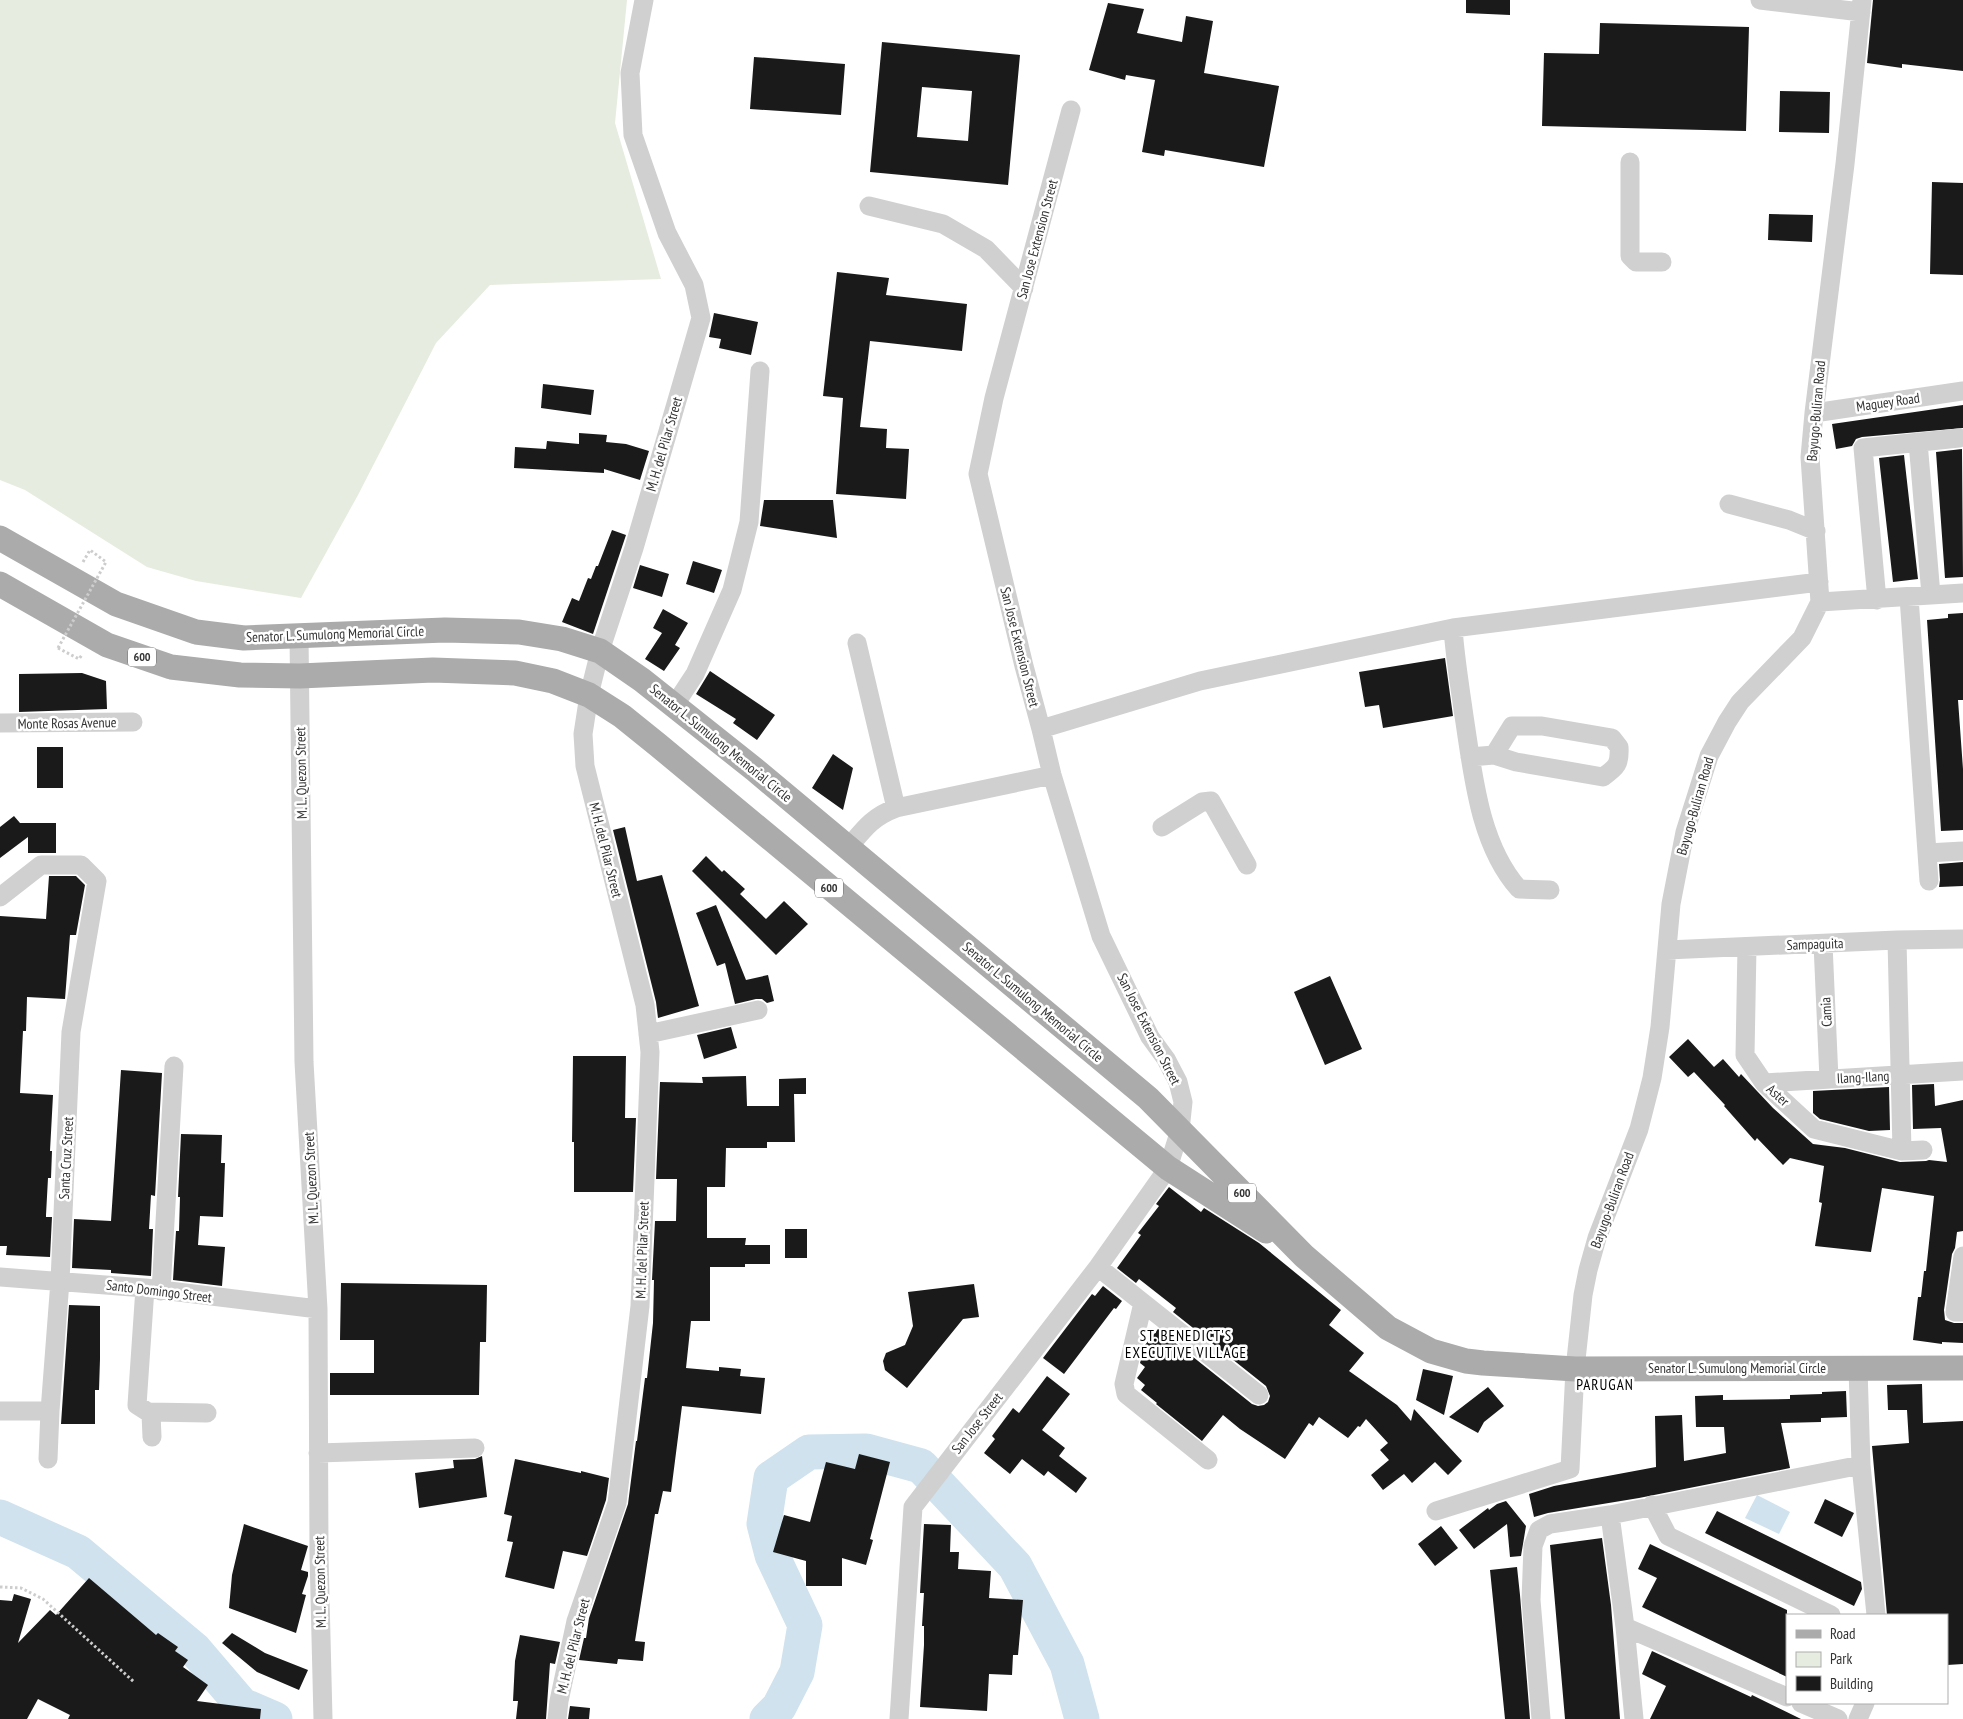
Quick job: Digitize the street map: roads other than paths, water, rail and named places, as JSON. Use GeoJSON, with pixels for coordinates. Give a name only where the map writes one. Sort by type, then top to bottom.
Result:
{"type":"FeatureCollection","features":[{"type":"Feature","properties":{"kind":"main road","name":"Senator L. Sumulong Memorial Circle"},"geometry":{"type":"LineString","coordinates":[[0,538],[116,604],[196,632],[244,638],[445,630],[518,632],[562,639],[600,650],[642,680],[754,769],[1148,1098],[1304,1256],[1388,1328],[1431,1351],[1466,1361],[1575,1369],[1963,1368]]}},
{"type":"Feature","properties":{"kind":"main road","name":"Senator L. Sumulong Memorial Circle"},"geometry":{"type":"LineString","coordinates":[[0,584],[107,645],[171,668],[240,676],[300,676],[433,670],[515,673],[553,681],[589,695],[637,728],[1168,1168],[1304,1256]]}},
{"type":"Feature","properties":{"kind":"street","name":"M. H. del Pilar Street"},"geometry":{"type":"LineString","coordinates":[[558,1710],[576,1622],[617,1503],[640,1306],[650,1052],[645,1005],[585,766],[583,734],[589,695],[600,650],[634,548],[701,318],[694,285],[667,233],[633,135],[630,73],[644,0]]}},
{"type":"Feature","properties":{"kind":"street"},"geometry":{"type":"LineString","coordinates":[[1760,0],[1862,6]]}},
{"type":"Feature","properties":{"kind":"street","name":"Bayugo-Buliran Road"},"geometry":{"type":"LineString","coordinates":[[1436,1511],[1570,1469],[1575,1369],[1583,1295],[1597,1238],[1639,1129],[1652,1078],[1660,1027],[1672,904],[1685,832],[1708,756],[1740,702],[1802,638],[1820,602],[1810,458],[1862,6]]}},
{"type":"Feature","properties":{"kind":"street","name":"San Jose Extension Street"},"geometry":{"type":"LineString","coordinates":[[1071,110],[994,398],[978,474],[1052,775],[1101,936],[1150,1037],[1166,1059],[1178,1082],[1183,1102],[1180,1130],[1168,1168]]}},
{"type":"Feature","properties":{"kind":"street"},"geometry":{"type":"LineString","coordinates":[[1630,162],[1630,256],[1636,262],[1662,262]]}},
{"type":"Feature","properties":{"kind":"street"},"geometry":{"type":"LineString","coordinates":[[869,206],[944,224],[986,249],[1024,288]]}},
{"type":"Feature","properties":{"kind":"street"},"geometry":{"type":"LineString","coordinates":[[674,706],[695,674],[734,582],[749,522],[760,371]]}},
{"type":"Feature","properties":{"kind":"street","name":"Maguey Road"},"geometry":{"type":"LineString","coordinates":[[1814,413],[1963,391]]}},
{"type":"Feature","properties":{"kind":"street"},"geometry":{"type":"LineString","coordinates":[[1877,600],[1863,448],[1959,438]]}},
{"type":"Feature","properties":{"kind":"street"},"geometry":{"type":"LineString","coordinates":[[1918,442],[1931,595]]}},
{"type":"Feature","properties":{"kind":"street"},"geometry":{"type":"LineString","coordinates":[[1729,504],[1789,520],[1816,531]]}},
{"type":"Feature","properties":{"kind":"street"},"geometry":{"type":"LineString","coordinates":[[1041,729],[1200,681],[1453,628],[1819,582]]}},
{"type":"Feature","properties":{"kind":"street"},"geometry":{"type":"LineString","coordinates":[[1820,602],[1963,594]]}},
{"type":"Feature","properties":{"kind":"street"},"geometry":{"type":"LineString","coordinates":[[1909,597],[1929,881]]}},
{"type":"Feature","properties":{"kind":"street"},"geometry":{"type":"LineString","coordinates":[[1453,628],[1470,757],[1485,829],[1508,876],[1519,889],[1550,890]]}},
{"type":"Feature","properties":{"kind":"street","name":"M. L. Quezon Street"},"geometry":{"type":"LineString","coordinates":[[299,636],[304,1062],[318,1309],[318,1453],[323,1719]]}},
{"type":"Feature","properties":{"kind":"street"},"geometry":{"type":"LineString","coordinates":[[857,644],[896,808]]}},
{"type":"Feature","properties":{"kind":"street","name":"Monte Rosas Avenue"},"geometry":{"type":"LineString","coordinates":[[0,723],[133,722]]}},
{"type":"Feature","properties":{"kind":"street"},"geometry":{"type":"LineString","coordinates":[[1470,757],[1494,755],[1516,762],[1604,777],[1614,769],[1620,759],[1619,746],[1612,738],[1542,726],[1512,726],[1494,755]]}},
{"type":"Feature","properties":{"kind":"street"},"geometry":{"type":"LineString","coordinates":[[848,848],[869,824],[881,814],[896,808],[1052,775]]}},
{"type":"Feature","properties":{"kind":"street"},"geometry":{"type":"LineString","coordinates":[[1162,827],[1202,802],[1211,801],[1248,865]]}},
{"type":"Feature","properties":{"kind":"street"},"geometry":{"type":"LineString","coordinates":[[1927,853],[1963,851]]}},
{"type":"Feature","properties":{"kind":"street","name":"Santa Cruz Street"},"geometry":{"type":"LineString","coordinates":[[0,897],[41,865],[82,865],[97,881],[71,1032],[60,1280],[48,1459]]}},
{"type":"Feature","properties":{"kind":"street","name":"Sampaguita"},"geometry":{"type":"LineString","coordinates":[[1667,950],[1963,939]]}},
{"type":"Feature","properties":{"kind":"street"},"geometry":{"type":"LineString","coordinates":[[1898,940],[1902,1151]]}},
{"type":"Feature","properties":{"kind":"street","name":"Camia"},"geometry":{"type":"LineString","coordinates":[[1823,944],[1829,1079]]}},
{"type":"Feature","properties":{"kind":"street","name":"Aster"},"geometry":{"type":"LineString","coordinates":[[1747,947],[1745,1055],[1764,1083],[1814,1129],[1902,1151],[1923,1150]]}},
{"type":"Feature","properties":{"kind":"street"},"geometry":{"type":"LineString","coordinates":[[648,1034],[758,1010]]}},
{"type":"Feature","properties":{"kind":"street"},"geometry":{"type":"LineString","coordinates":[[174,1066],[153,1289],[137,1405],[149,1412],[207,1413]]}},
{"type":"Feature","properties":{"kind":"street","name":"Ilang-Ilang"},"geometry":{"type":"LineString","coordinates":[[1764,1083],[1963,1071]]}},
{"type":"Feature","properties":{"kind":"street","name":"San Jose Street"},"geometry":{"type":"LineString","coordinates":[[899,1719],[913,1506],[1098,1267],[1168,1168]]}},
{"type":"Feature","properties":{"kind":"street"},"geometry":{"type":"LineString","coordinates":[[1963,1256],[1956,1312],[1963,1312]]}},
{"type":"Feature","properties":{"kind":"street"},"geometry":{"type":"LineString","coordinates":[[1098,1267],[1259,1396]]}},
{"type":"Feature","properties":{"kind":"street","name":"Santo Domingo Street"},"geometry":{"type":"LineString","coordinates":[[0,1277],[60,1280],[153,1289],[318,1309]]}},
{"type":"Feature","properties":{"kind":"street"},"geometry":{"type":"LineString","coordinates":[[1143,1303],[1124,1384],[1126,1394],[1208,1460]]}},
{"type":"Feature","properties":{"kind":"street"},"geometry":{"type":"LineString","coordinates":[[1858,1368],[1861,1465],[1876,1614]]}},
{"type":"Feature","properties":{"kind":"street"},"geometry":{"type":"LineString","coordinates":[[0,1410],[50,1411]]}},
{"type":"Feature","properties":{"kind":"street"},"geometry":{"type":"LineString","coordinates":[[149,1412],[152,1418],[152,1437]]}},
{"type":"Feature","properties":{"kind":"street"},"geometry":{"type":"LineString","coordinates":[[318,1453],[475,1448]]}},
{"type":"Feature","properties":{"kind":"street"},"geometry":{"type":"LineString","coordinates":[[1541,1719],[1530,1600],[1535,1538],[1539,1530],[1550,1524],[1610,1515],[1652,1505],[1861,1465]]}},
{"type":"Feature","properties":{"kind":"street"},"geometry":{"type":"LineString","coordinates":[[1652,1505],[1668,1536],[1829,1614]]}},
{"type":"Feature","properties":{"kind":"street"},"geometry":{"type":"LineString","coordinates":[[1610,1515],[1625,1627],[1634,1719]]}},
{"type":"Feature","properties":{"kind":"street"},"geometry":{"type":"LineString","coordinates":[[1625,1627],[1786,1697]]}},
{"type":"Feature","properties":{"kind":"street"},"geometry":{"type":"LineString","coordinates":[[1803,1704],[1838,1719]]}},
{"type":"Feature","properties":{"kind":"street"},"geometry":{"type":"LineString","coordinates":[[1858,1719],[1865,1704]]}},
{"type":"Feature","properties":{"kind":"water"},"geometry":{"type":"Polygon","coordinates":[[[1757,1495],[1790,1512],[1779,1534],[1745,1518],[1757,1495]]]}},
{"type":"Feature","properties":{"kind":"waterway"},"geometry":{"type":"LineString","coordinates":[[767,1719],[779,1707],[797,1672],[805,1625],[772,1555],[764,1524],[771,1478],[809,1452],[866,1451],[921,1466],[1015,1566],[1067,1664],[1082,1719]]}},
{"type":"Feature","properties":{"kind":"waterway"},"geometry":{"type":"LineString","coordinates":[[0,1517],[78,1552],[195,1650],[242,1705],[275,1719]]}},
{"type":"Feature","properties":{"kind":"district","name":"ST. BENEDICT'S EXECUTIVE VILLAGE"},"geometry":{"type":"Point","coordinates":[1186,1344]}},
{"type":"Feature","properties":{"kind":"district","name":"PARUGAN"},"geometry":{"type":"Point","coordinates":[1605,1385]}}]}
